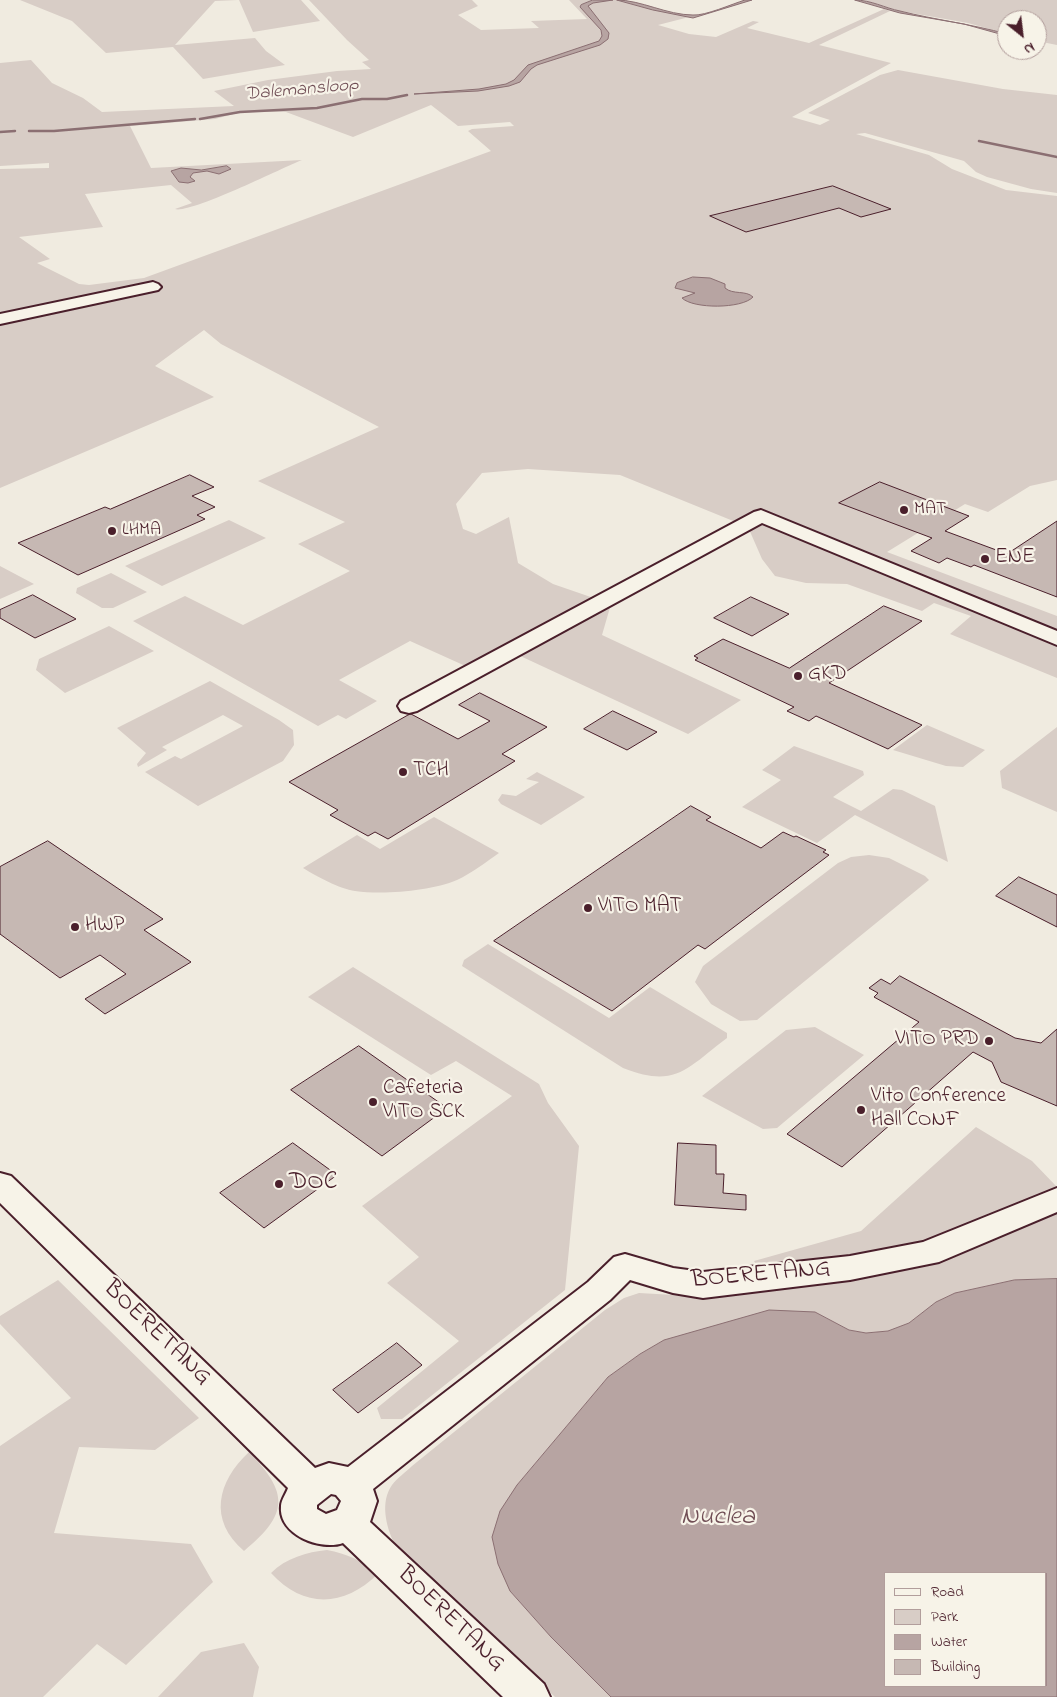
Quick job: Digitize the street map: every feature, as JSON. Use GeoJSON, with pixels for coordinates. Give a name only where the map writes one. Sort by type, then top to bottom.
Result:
{"type":"FeatureCollection","features":[{"type":"Feature","properties":{"kind":"street"},"geometry":{"type":"LineString","coordinates":[[0,319],[153,287]]}},
{"type":"Feature","properties":{"kind":"street"},"geometry":{"type":"LineString","coordinates":[[409,706],[761,516],[1057,639]]}},
{"type":"Feature","properties":{"kind":"street","name":"BOERETANG"},"geometry":{"type":"LineString","coordinates":[[0,1184],[310,1486]]}},
{"type":"Feature","properties":{"kind":"street","name":"BOERETANG"},"geometry":{"type":"LineString","coordinates":[[352,1485],[599,1291],[625,1266],[673,1281],[703,1285],[850,1268],[928,1253],[1057,1199]]}},
{"type":"Feature","properties":{"kind":"street"},"geometry":{"type":"LineString","coordinates":[[330,1478],[340,1479],[352,1485],[358,1492],[359,1509],[355,1518],[348,1524],[330,1530],[320,1530],[305,1520],[301,1514],[301,1499],[310,1486],[330,1478]]}},
{"type":"Feature","properties":{"kind":"street","name":"BOERETANG"},"geometry":{"type":"LineString","coordinates":[[348,1524],[530,1697]]}},
{"type":"Feature","properties":{"kind":"green space"},"geometry":{"type":"Polygon","coordinates":[[[20,0],[238,0],[215,1],[175,45],[255,38],[266,51],[285,65],[203,79],[173,47],[106,53],[72,21],[20,0]]]}},
{"type":"Feature","properties":{"kind":"green space"},"geometry":{"type":"Polygon","coordinates":[[[239,0],[301,0],[320,21],[253,32],[239,0]]]}},
{"type":"Feature","properties":{"kind":"green space"},"geometry":{"type":"Polygon","coordinates":[[[309,0],[472,0],[478,6],[458,15],[481,30],[539,28],[531,21],[587,19],[569,0],[625,0],[670,13],[693,16],[658,25],[689,34],[716,37],[753,21],[759,22],[747,28],[809,43],[884,9],[890,11],[819,45],[891,63],[792,117],[820,125],[830,120],[808,113],[880,75],[898,70],[1003,89],[1057,95],[1057,193],[1031,189],[987,177],[976,172],[964,161],[865,133],[856,134],[929,155],[952,169],[1006,190],[1057,196],[1057,480],[1030,486],[988,512],[965,504],[887,552],[1057,616],[1057,678],[950,634],[971,616],[934,603],[922,611],[847,584],[806,583],[775,576],[762,559],[748,527],[620,475],[528,469],[482,473],[456,504],[463,529],[476,534],[509,517],[518,563],[553,584],[611,604],[602,635],[741,700],[688,734],[516,654],[481,673],[410,641],[339,680],[377,701],[346,719],[338,715],[318,726],[133,621],[185,596],[243,625],[350,571],[298,544],[345,522],[258,481],[379,427],[221,344],[204,330],[155,366],[214,397],[0,488],[0,169],[49,168],[49,163],[0,166],[0,63],[31,60],[52,83],[83,98],[102,112],[234,106],[214,91],[268,80],[337,71],[371,69],[362,62],[369,60],[309,0]],[[431,105],[353,137],[286,112],[241,112],[215,119],[130,126],[151,168],[302,160],[217,198],[184,209],[175,209],[192,203],[171,185],[85,194],[103,227],[19,237],[50,259],[37,263],[79,284],[89,285],[144,278],[491,151],[468,131],[472,129],[514,126],[510,122],[458,126],[431,105]]]}},
{"type":"Feature","properties":{"kind":"green space"},"geometry":{"type":"Polygon","coordinates":[[[863,0],[1057,0],[1057,45],[1047,43],[1047,10],[997,10],[997,31],[968,23],[900,11],[863,0]]]}},
{"type":"Feature","properties":{"kind":"green space"},"geometry":{"type":"Polygon","coordinates":[[[229,520],[266,538],[162,586],[125,566],[229,520]]]}},
{"type":"Feature","properties":{"kind":"green space"},"geometry":{"type":"Polygon","coordinates":[[[0,566],[34,584],[0,599],[0,566]]]}},
{"type":"Feature","properties":{"kind":"green space"},"geometry":{"type":"Polygon","coordinates":[[[111,573],[147,592],[113,608],[102,608],[76,593],[77,588],[111,573]]]}},
{"type":"Feature","properties":{"kind":"green space"},"geometry":{"type":"Polygon","coordinates":[[[109,626],[154,651],[65,693],[36,670],[39,659],[109,626]]]}},
{"type":"Feature","properties":{"kind":"green space"},"geometry":{"type":"Polygon","coordinates":[[[210,681],[293,730],[294,745],[283,761],[198,806],[145,772],[175,756],[181,759],[243,726],[223,715],[162,747],[167,750],[138,767],[137,764],[146,753],[117,728],[210,681]]]}},
{"type":"Feature","properties":{"kind":"green space"},"geometry":{"type":"Polygon","coordinates":[[[927,725],[985,750],[963,767],[946,766],[893,750],[927,725]]]}},
{"type":"Feature","properties":{"kind":"green space"},"geometry":{"type":"Polygon","coordinates":[[[1057,727],[1057,812],[1002,788],[1000,771],[1057,727]]]}},
{"type":"Feature","properties":{"kind":"green space"},"geometry":{"type":"Polygon","coordinates":[[[794,746],[863,771],[864,775],[833,797],[861,811],[893,789],[902,790],[935,806],[948,862],[855,815],[817,843],[742,807],[781,780],[762,770],[794,746]]]}},
{"type":"Feature","properties":{"kind":"green space"},"geometry":{"type":"Polygon","coordinates":[[[537,772],[585,797],[541,825],[501,804],[498,800],[502,794],[516,796],[539,782],[526,779],[537,772]]]}},
{"type":"Feature","properties":{"kind":"green space"},"geometry":{"type":"Polygon","coordinates":[[[434,817],[499,853],[457,880],[434,887],[407,891],[380,893],[349,890],[328,882],[303,868],[357,835],[380,849],[434,817]]]}},
{"type":"Feature","properties":{"kind":"green space"},"geometry":{"type":"Polygon","coordinates":[[[869,855],[889,858],[925,876],[929,880],[757,1020],[740,1021],[711,1004],[695,982],[703,966],[838,863],[851,857],[869,855]]]}},
{"type":"Feature","properties":{"kind":"green space"},"geometry":{"type":"Polygon","coordinates":[[[488,944],[609,1018],[650,987],[727,1033],[727,1038],[690,1066],[669,1076],[641,1074],[623,1068],[462,966],[464,960],[488,944]]]}},
{"type":"Feature","properties":{"kind":"green space"},"geometry":{"type":"Polygon","coordinates":[[[353,967],[539,1084],[548,1103],[579,1146],[565,1290],[402,1419],[381,1419],[377,1408],[459,1341],[387,1283],[419,1257],[362,1206],[512,1096],[456,1061],[431,1075],[308,997],[353,967]]]}},
{"type":"Feature","properties":{"kind":"green space"},"geometry":{"type":"Polygon","coordinates":[[[815,1027],[864,1055],[777,1128],[763,1129],[702,1096],[786,1030],[815,1027]]]}},
{"type":"Feature","properties":{"kind":"green space"},"geometry":{"type":"Polygon","coordinates":[[[976,1127],[1032,1161],[1057,1187],[1057,1279],[1014,1280],[955,1293],[936,1302],[909,1323],[889,1331],[866,1333],[849,1330],[815,1312],[664,1340],[640,1354],[608,1377],[517,1485],[510,1591],[551,1637],[611,1697],[555,1697],[394,1543],[387,1522],[385,1506],[388,1492],[394,1482],[605,1310],[624,1298],[639,1293],[692,1296],[771,1286],[754,1261],[861,1231],[976,1127]]]}},
{"type":"Feature","properties":{"kind":"green space"},"geometry":{"type":"Polygon","coordinates":[[[58,1280],[199,1418],[155,1450],[79,1447],[54,1533],[191,1544],[213,1582],[126,1665],[97,1644],[43,1697],[0,1697],[0,1446],[71,1398],[0,1324],[0,1316],[58,1280]]]}},
{"type":"Feature","properties":{"kind":"green space"},"geometry":{"type":"Polygon","coordinates":[[[249,1452],[271,1480],[277,1492],[278,1503],[276,1514],[269,1526],[244,1551],[225,1527],[221,1514],[221,1501],[224,1488],[230,1476],[249,1452]]]}},
{"type":"Feature","properties":{"kind":"green space"},"geometry":{"type":"Polygon","coordinates":[[[327,1550],[354,1558],[378,1574],[352,1593],[338,1598],[324,1599],[310,1598],[297,1593],[284,1585],[271,1573],[283,1563],[297,1557],[327,1550]]]}},
{"type":"Feature","properties":{"kind":"green space"},"geometry":{"type":"Polygon","coordinates":[[[244,1643],[259,1667],[253,1697],[158,1697],[201,1652],[244,1643]]]}},
{"type":"Feature","properties":{"kind":"water"},"geometry":{"type":"Polygon","coordinates":[[[593,0],[613,0],[593,3],[588,6],[609,33],[608,39],[600,45],[537,65],[520,82],[509,86],[478,91],[414,94],[479,89],[506,84],[514,80],[528,65],[599,41],[602,36],[601,30],[580,7],[593,0]]]}},
{"type":"Feature","properties":{"kind":"water"},"geometry":{"type":"Polygon","coordinates":[[[617,0],[635,2],[674,13],[698,15],[745,0],[752,0],[693,18],[617,0]]]}},
{"type":"Feature","properties":{"kind":"water"},"geometry":{"type":"Polygon","coordinates":[[[855,0],[867,1],[900,11],[957,23],[900,13],[855,0]]]}},
{"type":"Feature","properties":{"kind":"water"},"geometry":{"type":"Polygon","coordinates":[[[966,25],[997,32],[997,33],[966,25]]]}},
{"type":"Feature","properties":{"kind":"water"},"geometry":{"type":"Polygon","coordinates":[[[227,166],[231,169],[219,174],[207,171],[193,173],[190,177],[195,181],[188,183],[179,182],[171,171],[181,168],[201,170],[227,166]]]}},
{"type":"Feature","properties":{"kind":"water"},"geometry":{"type":"Polygon","coordinates":[[[693,277],[710,278],[725,284],[725,288],[728,290],[753,297],[739,304],[718,306],[706,306],[688,302],[682,298],[695,293],[675,288],[677,283],[693,277]]]}},
{"type":"Feature","properties":{"kind":"water","name":"Nuclea"},"geometry":{"type":"Polygon","coordinates":[[[1057,1279],[1057,1697],[611,1697],[551,1637],[510,1591],[498,1564],[492,1537],[500,1511],[517,1485],[608,1377],[640,1354],[664,1340],[769,1310],[815,1312],[849,1330],[866,1333],[888,1331],[909,1323],[936,1302],[955,1293],[1014,1280],[1057,1279]]]}},
{"type":"Feature","properties":{"kind":"building"},"geometry":{"type":"Polygon","coordinates":[[[833,186],[891,209],[861,217],[839,208],[746,232],[710,216],[833,186]]]}},
{"type":"Feature","properties":{"kind":"building","name":"LHMA"},"geometry":{"type":"Polygon","coordinates":[[[190,475],[214,487],[192,496],[215,507],[197,515],[205,519],[78,575],[18,543],[105,507],[110,509],[190,475]]]}},
{"type":"Feature","properties":{"kind":"building"},"geometry":{"type":"Polygon","coordinates":[[[880,482],[969,516],[945,531],[1007,554],[1057,521],[1057,597],[974,565],[971,567],[947,558],[939,563],[911,551],[932,538],[839,503],[880,482]]]}},
{"type":"Feature","properties":{"kind":"building"},"geometry":{"type":"Polygon","coordinates":[[[33,595],[76,619],[35,638],[0,618],[0,610],[33,595]]]}},
{"type":"Feature","properties":{"kind":"building"},"geometry":{"type":"Polygon","coordinates":[[[751,597],[789,614],[752,636],[714,618],[751,597]]]}},
{"type":"Feature","properties":{"kind":"building","name":"GKD"},"geometry":{"type":"Polygon","coordinates":[[[884,606],[922,621],[829,683],[922,725],[888,749],[816,716],[809,721],[787,711],[794,707],[695,660],[698,658],[694,656],[723,639],[789,668],[884,606]]]}},
{"type":"Feature","properties":{"kind":"building","name":"TCH"},"geometry":{"type":"Polygon","coordinates":[[[480,693],[547,727],[502,754],[515,761],[388,839],[375,832],[368,836],[330,815],[338,810],[289,782],[411,714],[458,739],[490,721],[459,705],[480,693]]]}},
{"type":"Feature","properties":{"kind":"building"},"geometry":{"type":"Polygon","coordinates":[[[613,711],[657,732],[627,750],[584,729],[613,711]]]}},
{"type":"Feature","properties":{"kind":"building","name":"VITO MAT"},"geometry":{"type":"Polygon","coordinates":[[[691,806],[711,817],[706,820],[761,848],[783,832],[826,850],[823,852],[829,855],[705,949],[698,945],[612,1011],[494,941],[691,806]]]}},
{"type":"Feature","properties":{"kind":"building","name":"HWP"},"geometry":{"type":"Polygon","coordinates":[[[48,841],[163,919],[144,930],[191,962],[105,1014],[85,999],[126,974],[100,955],[60,978],[0,934],[0,867],[48,841]]]}},
{"type":"Feature","properties":{"kind":"building"},"geometry":{"type":"Polygon","coordinates":[[[1019,877],[1057,895],[1057,927],[996,896],[1019,877]]]}},
{"type":"Feature","properties":{"kind":"building"},"geometry":{"type":"Polygon","coordinates":[[[900,976],[1015,1038],[1041,1043],[1057,1029],[1057,1106],[1001,1082],[992,1062],[973,1052],[842,1167],[787,1134],[919,1022],[874,997],[878,993],[869,988],[881,979],[890,984],[900,976]]]}},
{"type":"Feature","properties":{"kind":"building","name":"Cafeteria VITO SCK"},"geometry":{"type":"Polygon","coordinates":[[[359,1046],[447,1108],[382,1156],[291,1090],[359,1046]]]}},
{"type":"Feature","properties":{"kind":"building","name":"DOC"},"geometry":{"type":"Polygon","coordinates":[[[293,1143],[337,1175],[264,1228],[220,1193],[293,1143]]]}},
{"type":"Feature","properties":{"kind":"building"},"geometry":{"type":"Polygon","coordinates":[[[678,1143],[716,1145],[716,1174],[724,1174],[723,1193],[746,1195],[746,1210],[675,1205],[678,1143]]]}},
{"type":"Feature","properties":{"kind":"building"},"geometry":{"type":"Polygon","coordinates":[[[397,1343],[422,1365],[358,1413],[333,1390],[397,1343]]]}},
{"type":"Feature","properties":{"kind":"waterway","name":"Dalemansloop"},"geometry":{"type":"LineString","coordinates":[[200,119],[240,112],[317,108],[362,99],[387,99],[407,95]]}},
{"type":"Feature","properties":{"kind":"waterway","name":"Dalemansloop"},"geometry":{"type":"LineString","coordinates":[[29,131],[54,131],[195,119]]}},
{"type":"Feature","properties":{"kind":"waterway","name":"Dalemansloop"},"geometry":{"type":"LineString","coordinates":[[0,132],[15,131]]}},
{"type":"Feature","properties":{"kind":"waterway"},"geometry":{"type":"LineString","coordinates":[[979,141],[1057,157]]}},
{"type":"Feature","properties":{"kind":"place","name":"MAT"},"geometry":{"type":"Point","coordinates":[904,510]}},
{"type":"Feature","properties":{"kind":"place","name":"LHMA"},"geometry":{"type":"Point","coordinates":[112,531]}},
{"type":"Feature","properties":{"kind":"place","name":"ENE"},"geometry":{"type":"Point","coordinates":[985,559]}},
{"type":"Feature","properties":{"kind":"place","name":"GKD"},"geometry":{"type":"Point","coordinates":[798,676]}},
{"type":"Feature","properties":{"kind":"place","name":"TCH"},"geometry":{"type":"Point","coordinates":[403,772]}},
{"type":"Feature","properties":{"kind":"place","name":"VITO MAT"},"geometry":{"type":"Point","coordinates":[588,908]}},
{"type":"Feature","properties":{"kind":"place","name":"HWP"},"geometry":{"type":"Point","coordinates":[75,927]}},
{"type":"Feature","properties":{"kind":"place","name":"VITO PRD"},"geometry":{"type":"Point","coordinates":[989,1041]}},
{"type":"Feature","properties":{"kind":"place","name":"Cafeteria VITO SCK"},"geometry":{"type":"Point","coordinates":[373,1102]}},
{"type":"Feature","properties":{"kind":"place","name":"Vito Conference Hall CONF"},"geometry":{"type":"Point","coordinates":[861,1110]}},
{"type":"Feature","properties":{"kind":"place","name":"DOC"},"geometry":{"type":"Point","coordinates":[279,1184]}}]}
